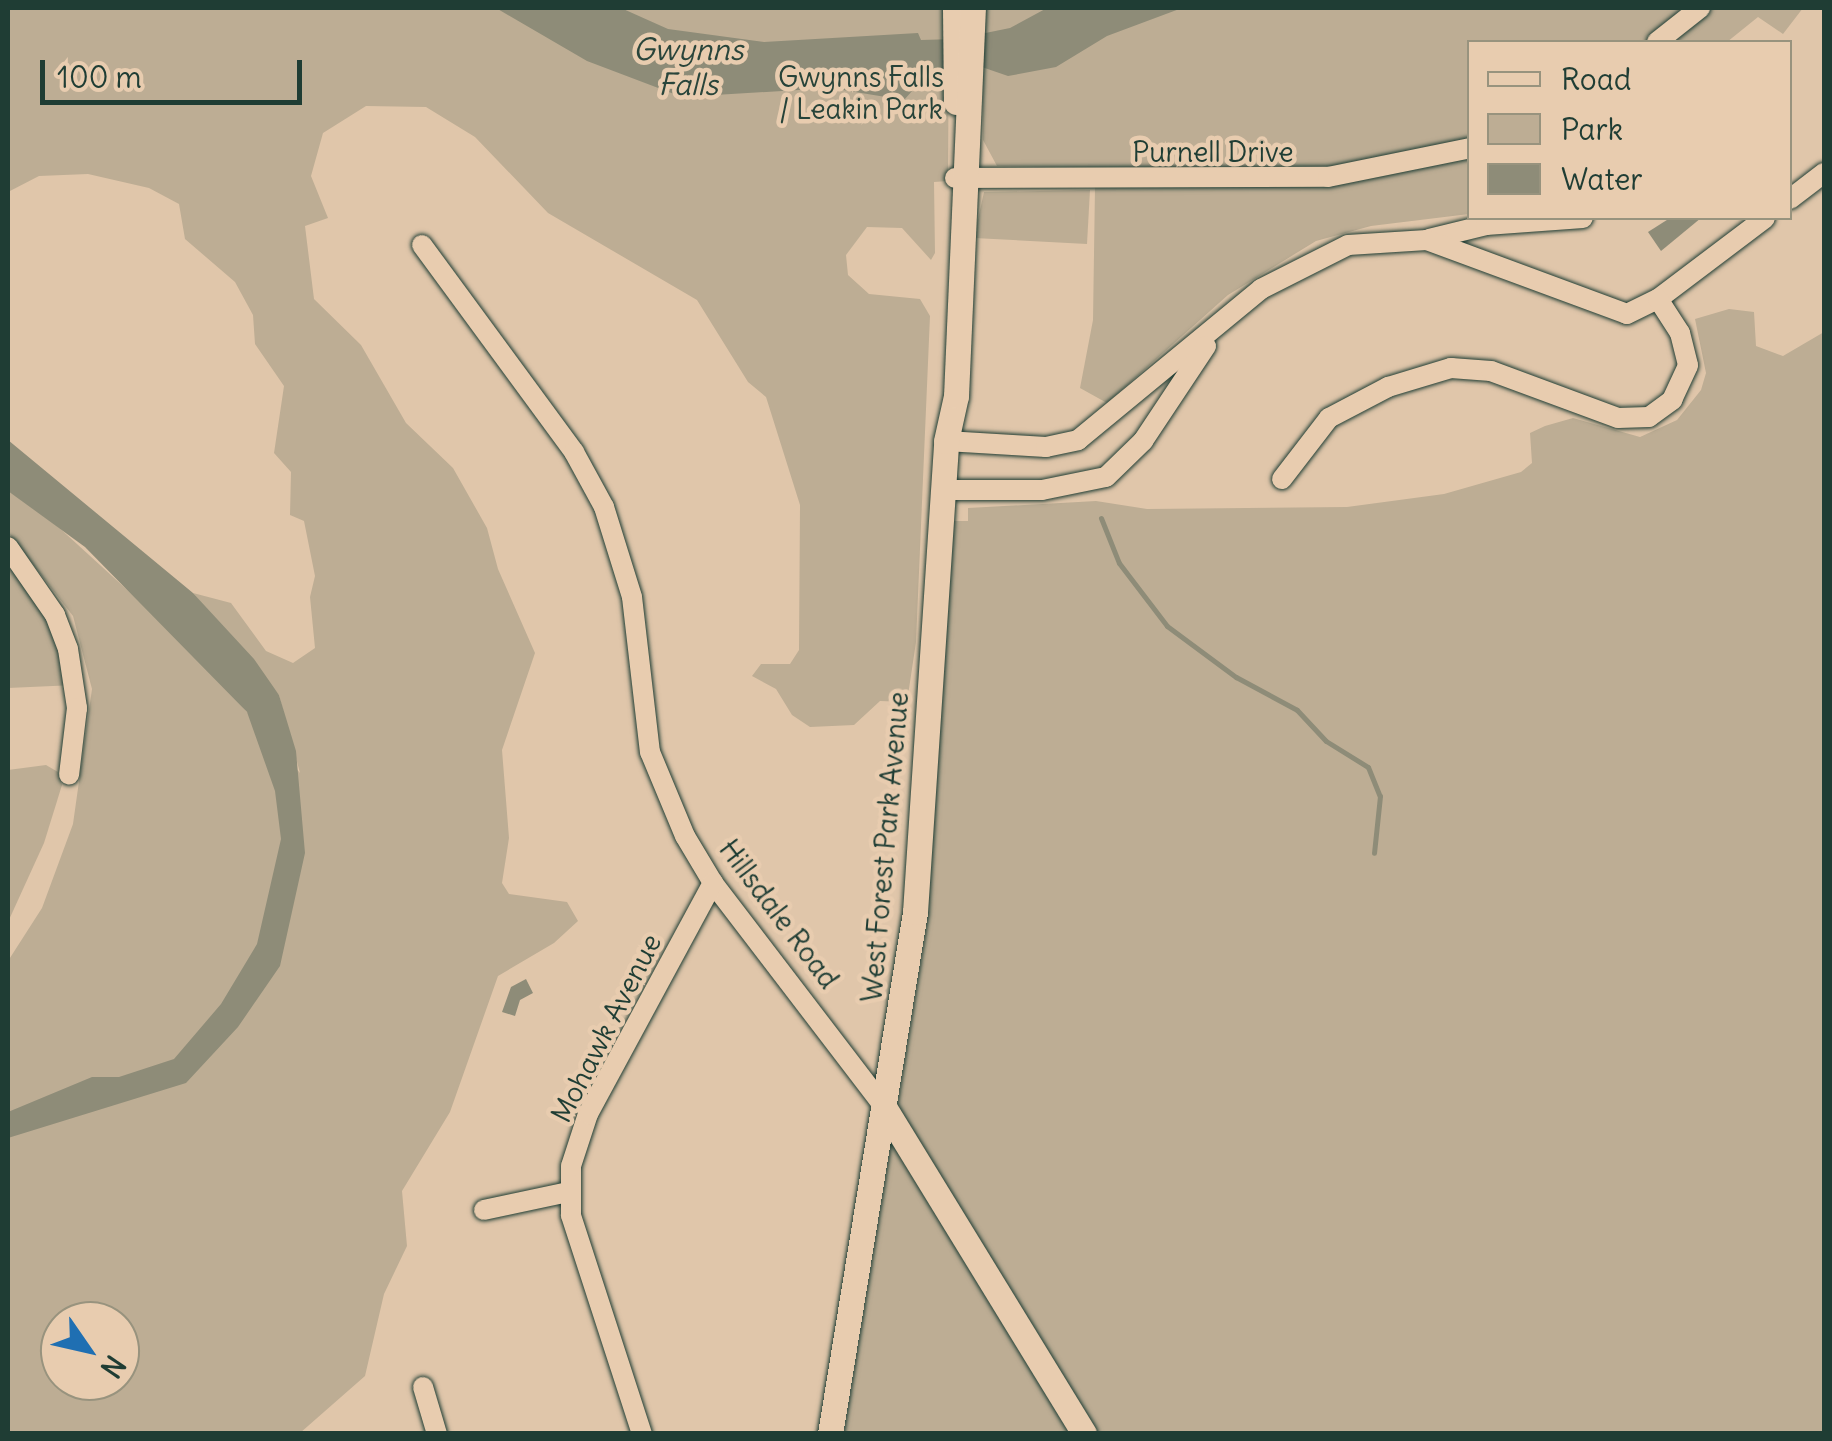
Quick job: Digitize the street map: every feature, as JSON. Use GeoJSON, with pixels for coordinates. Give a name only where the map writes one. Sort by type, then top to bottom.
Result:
{"type":"FeatureCollection","features":[{"type":"Feature","properties":{"kind":"main road","name":"West Forest Park Avenue"},"geometry":{"type":"LineString","coordinates":[[955,8],[964,112]]}},
{"type":"Feature","properties":{"kind":"main road","name":"West Forest Park Avenue"},"geometry":{"type":"LineString","coordinates":[[830,1434],[920,859],[946,441],[940,419],[973,8]]}},
{"type":"Feature","properties":{"kind":"main road","name":"Hillsdale Road"},"geometry":{"type":"LineString","coordinates":[[884,1107],[1084,1434]]}},
{"type":"Feature","properties":{"kind":"street"},"geometry":{"type":"LineString","coordinates":[[1660,40],[1700,8]]}},
{"type":"Feature","properties":{"kind":"street","name":"Purnell Drive"},"geometry":{"type":"LineString","coordinates":[[961,178],[1328,178],[1467,149]]}},
{"type":"Feature","properties":{"kind":"street"},"geometry":{"type":"LineString","coordinates":[[1792,197],[1824,173]]}},
{"type":"Feature","properties":{"kind":"street"},"geometry":{"type":"LineString","coordinates":[[946,441],[1046,447],[1078,440],[1262,288],[1348,245],[1427,240],[1486,225],[1555,220]]}},
{"type":"Feature","properties":{"kind":"street"},"geometry":{"type":"LineString","coordinates":[[1427,240],[1627,314],[1658,299],[1763,220]]}},
{"type":"Feature","properties":{"kind":"street","name":"Hillsdale Road"},"geometry":{"type":"LineString","coordinates":[[422,246],[574,452],[604,507],[632,597],[650,752],[672,808],[713,884],[884,1107]]}},
{"type":"Feature","properties":{"kind":"street"},"geometry":{"type":"LineString","coordinates":[[1282,479],[1329,418],[1388,387],[1451,368],[1491,371],[1618,418],[1648,417],[1672,400],[1688,365],[1680,333],[1658,299]]}},
{"type":"Feature","properties":{"kind":"street"},"geometry":{"type":"LineString","coordinates":[[943,490],[1042,490],[1106,477],[1142,440],[1218,327]]}},
{"type":"Feature","properties":{"kind":"street"},"geometry":{"type":"LineString","coordinates":[[8,547],[55,615],[68,649],[77,708],[69,775]]}},
{"type":"Feature","properties":{"kind":"street","name":"Mohawk Avenue"},"geometry":{"type":"LineString","coordinates":[[569,1192],[588,1114],[713,884]]}},
{"type":"Feature","properties":{"kind":"street"},"geometry":{"type":"LineString","coordinates":[[484,1210],[569,1192],[642,1434]]}},
{"type":"Feature","properties":{"kind":"street"},"geometry":{"type":"LineString","coordinates":[[423,1387],[430,1431]]}},
{"type":"Feature","properties":{"kind":"green space"},"geometry":{"type":"Polygon","coordinates":[[[8,8],[949,8],[948,181],[934,182],[935,253],[931,260],[902,228],[867,227],[846,255],[848,275],[869,294],[920,299],[930,316],[916,642],[907,702],[880,701],[854,725],[810,727],[792,715],[776,689],[752,676],[761,664],[790,664],[799,650],[800,505],[766,397],[748,382],[697,300],[548,213],[475,137],[426,107],[366,106],[323,133],[311,176],[328,218],[305,226],[314,299],[361,345],[406,423],[453,468],[487,528],[498,569],[535,653],[502,750],[509,838],[502,883],[509,894],[567,902],[578,921],[554,943],[498,976],[450,1112],[402,1191],[407,1246],[384,1294],[365,1376],[300,1433],[8,1433],[8,961],[42,908],[73,824],[92,689],[73,616],[8,532],[8,481],[193,650],[300,773],[279,695],[193,593],[231,603],[266,651],[293,663],[315,648],[310,597],[315,576],[304,521],[290,515],[291,472],[274,453],[284,386],[255,344],[253,315],[235,282],[185,239],[179,204],[149,188],[88,174],[39,176],[8,192],[8,8]]]}},
{"type":"Feature","properties":{"kind":"green space","name":"Gwynns Falls / Leakin Park"},"geometry":{"type":"Polygon","coordinates":[[[983,8],[1691,8],[1647,40],[1467,40],[1467,139],[1349,170],[997,166],[983,140],[983,8]]]}},
{"type":"Feature","properties":{"kind":"green space"},"geometry":{"type":"Polygon","coordinates":[[[1713,8],[1803,8],[1783,34],[1758,17],[1729,40],[1673,40],[1713,8]]]}},
{"type":"Feature","properties":{"kind":"green space"},"geometry":{"type":"Polygon","coordinates":[[[1467,156],[1467,214],[1371,226],[1316,241],[1228,295],[1107,403],[1080,388],[1093,320],[1095,187],[1327,186],[1467,156]]]}},
{"type":"Feature","properties":{"kind":"green space","name":"Gwynns Falls / Leakin Park"},"geometry":{"type":"Polygon","coordinates":[[[1090,190],[1087,244],[974,238],[984,192],[1090,190]]]}},
{"type":"Feature","properties":{"kind":"green space"},"geometry":{"type":"Polygon","coordinates":[[[1729,309],[1754,312],[1756,346],[1783,356],[1824,332],[1824,1433],[844,1434],[927,927],[954,521],[968,521],[968,508],[1096,501],[1147,509],[1347,507],[1444,494],[1521,472],[1532,463],[1530,433],[1545,426],[1573,418],[1640,437],[1677,420],[1701,390],[1706,373],[1695,319],[1729,309]]]}},
{"type":"Feature","properties":{"kind":"green space"},"geometry":{"type":"Polygon","coordinates":[[[8,561],[53,618],[75,685],[8,688],[8,561]]]}},
{"type":"Feature","properties":{"kind":"green space"},"geometry":{"type":"Polygon","coordinates":[[[46,765],[58,772],[62,785],[44,843],[8,922],[8,770],[46,765]]]}},
{"type":"Feature","properties":{"kind":"water","name":"Gwynns Falls"},"geometry":{"type":"Polygon","coordinates":[[[496,8],[621,8],[668,29],[764,42],[918,33],[921,40],[956,39],[1010,28],[1047,8],[1182,8],[1107,36],[1056,67],[1008,76],[976,65],[930,71],[904,100],[831,88],[682,97],[587,61],[496,8]]]}},
{"type":"Feature","properties":{"kind":"water"},"geometry":{"type":"Polygon","coordinates":[[[1667,220],[1699,220],[1661,251],[1648,232],[1667,220]]]}},
{"type":"Feature","properties":{"kind":"water"},"geometry":{"type":"Polygon","coordinates":[[[8,440],[193,593],[254,659],[279,695],[296,751],[305,853],[280,966],[238,1027],[186,1083],[8,1138],[8,1112],[92,1077],[119,1077],[174,1059],[221,1004],[257,944],[281,839],[275,791],[247,712],[85,547],[8,491],[8,440]]]}},
{"type":"Feature","properties":{"kind":"water"},"geometry":{"type":"Polygon","coordinates":[[[526,979],[533,993],[520,1000],[515,1016],[502,1012],[511,987],[526,979]]]}},
{"type":"Feature","properties":{"kind":"waterway"},"geometry":{"type":"LineString","coordinates":[[1101,518],[1119,563],[1167,626],[1236,677],[1297,710],[1326,741],[1368,767],[1380,796],[1374,853]]}}]}
